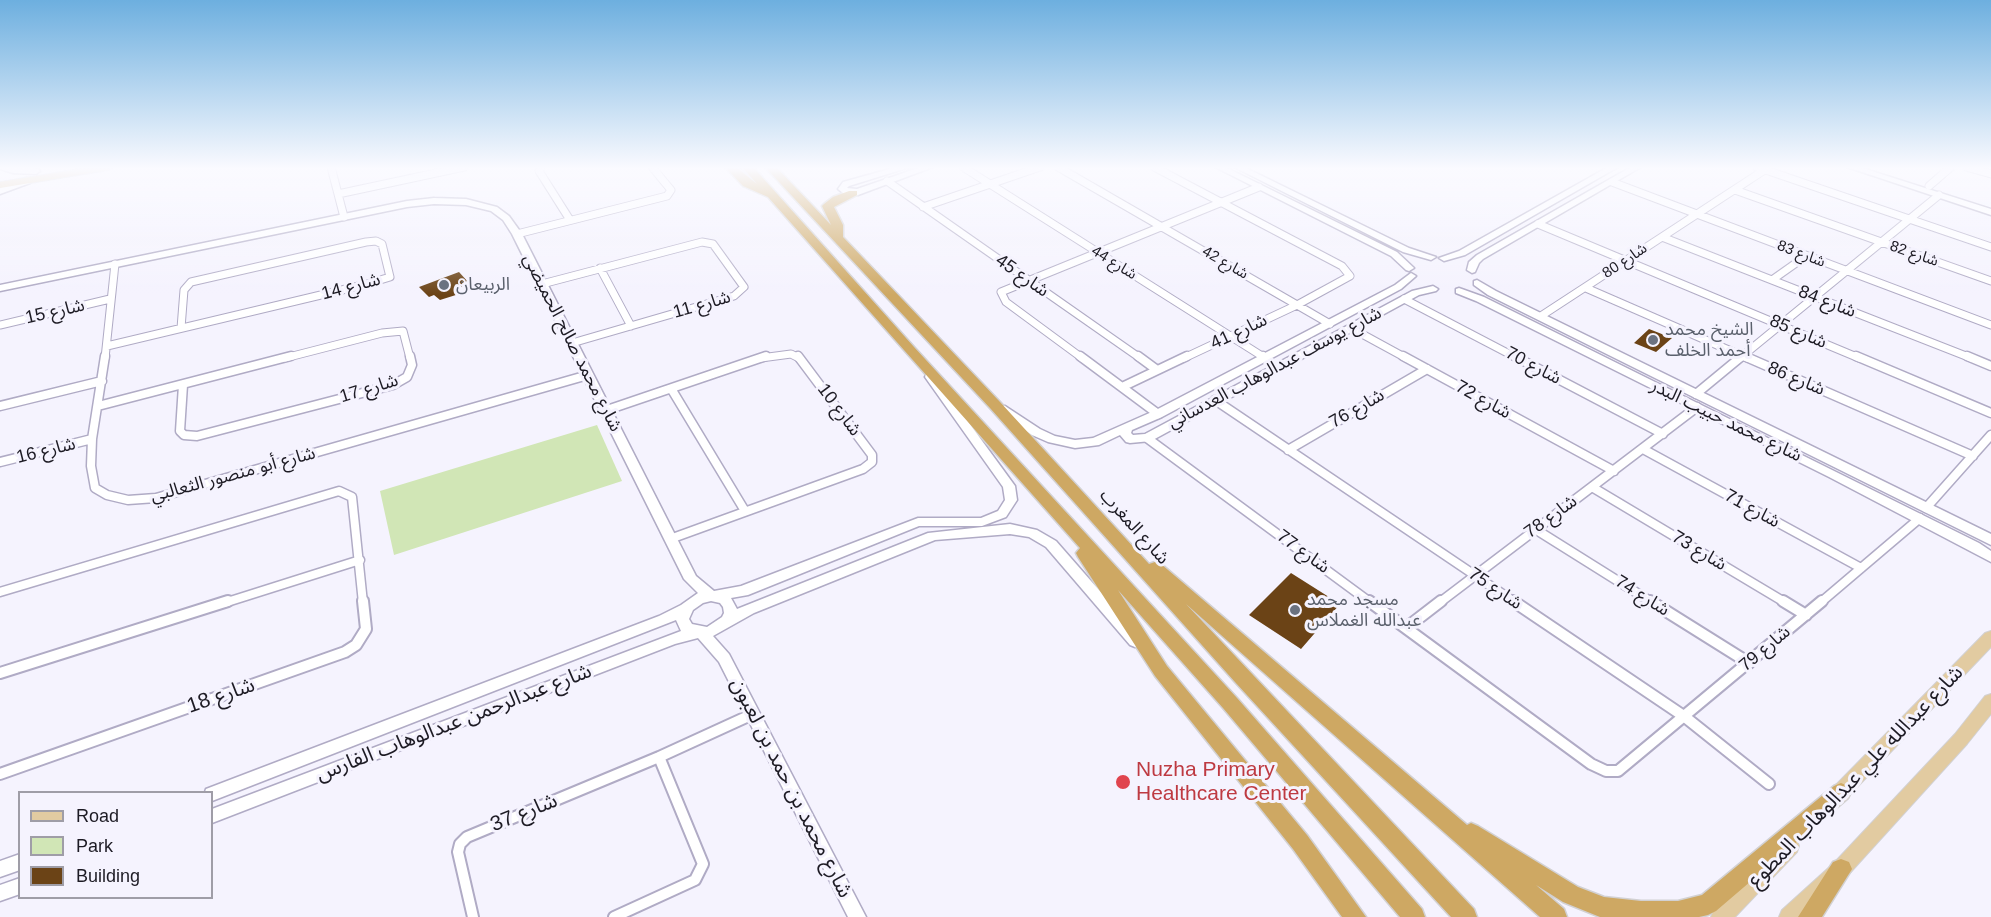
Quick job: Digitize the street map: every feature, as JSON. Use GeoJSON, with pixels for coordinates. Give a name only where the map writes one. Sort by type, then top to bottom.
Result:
{"type":"FeatureCollection","features":[{"type":"Feature","properties":{"kind":"highway"},"geometry":{"type":"LineString","coordinates":[[786,210],[909,350],[1230,703],[1414,917]]}},
{"type":"Feature","properties":{"kind":"highway","name":"شارع المغرب"},"geometry":{"type":"LineString","coordinates":[[811,210],[1114,533],[1250,685],[1466,917]]}},
{"type":"Feature","properties":{"kind":"highway"},"geometry":{"type":"LineString","coordinates":[[830,210],[837,225],[837,238]]}},
{"type":"Feature","properties":{"kind":"highway"},"geometry":{"type":"LineString","coordinates":[[1057,513],[1161,671],[1300,842],[1354,917]]}},
{"type":"Feature","properties":{"kind":"highway"},"geometry":{"type":"LineString","coordinates":[[1114,533],[1251,649],[1428,807],[1556,917]]}},
{"type":"Feature","properties":{"kind":"highway"},"geometry":{"type":"LineString","coordinates":[[1428,807],[1571,895],[1604,908],[1641,912],[1678,912],[1708,904],[1841,792]]}},
{"type":"Feature","properties":{"kind":"highway"},"geometry":{"type":"LineString","coordinates":[[1809,917],[1841,869]]}},
{"type":"Feature","properties":{"kind":"highway"},"geometry":{"type":"LineString","coordinates":[[1331,885],[1347,917]]}},
{"type":"Feature","properties":{"kind":"main road","name":"شارع عبدالله علي عبدالوهاب المطوع"},"geometry":{"type":"LineString","coordinates":[[1721,917],[1991,637]]}},
{"type":"Feature","properties":{"kind":"main road"},"geometry":{"type":"LineString","coordinates":[[1789,917],[1841,869],[1961,739],[1991,701]]}},
{"type":"Feature","properties":{"kind":"street"},"geometry":{"type":"LineString","coordinates":[[342,210],[344,217]]}},
{"type":"Feature","properties":{"kind":"street","name":"شارع محمد صالح الحميضي"},"geometry":{"type":"LineString","coordinates":[[0,288],[382,210]]}},
{"type":"Feature","properties":{"kind":"street","name":"شارع محمد صالح الحميضي"},"geometry":{"type":"LineString","coordinates":[[495,210],[502,213],[517,234],[608,410],[691,579],[713,596]]}},
{"type":"Feature","properties":{"kind":"street"},"geometry":{"type":"LineString","coordinates":[[564,210],[570,220]]}},
{"type":"Feature","properties":{"kind":"street"},"geometry":{"type":"LineString","coordinates":[[517,234],[611,210]]}},
{"type":"Feature","properties":{"kind":"street","name":"شارع 45"},"geometry":{"type":"LineString","coordinates":[[927,210],[1157,370]]}},
{"type":"Feature","properties":{"kind":"street","name":"شارع 44"},"geometry":{"type":"LineString","coordinates":[[1029,210],[1265,358]]}},
{"type":"Feature","properties":{"kind":"street","name":"شارع 42"},"geometry":{"type":"LineString","coordinates":[[1133,210],[1330,324]]}},
{"type":"Feature","properties":{"kind":"street"},"geometry":{"type":"LineString","coordinates":[[1027,280],[1201,210]]}},
{"type":"Feature","properties":{"kind":"street","name":"شارع 41"},"geometry":{"type":"LineString","coordinates":[[1122,387],[1297,305],[1347,280],[1350,276],[1342,266],[1235,210]]}},
{"type":"Feature","properties":{"kind":"street"},"geometry":{"type":"LineString","coordinates":[[1305,210],[1394,254],[1410,272],[1433,289],[1459,291],[1468,289],[1477,283],[1474,265],[1462,253]]}},
{"type":"Feature","properties":{"kind":"street"},"geometry":{"type":"LineString","coordinates":[[1324,210],[1406,250],[1474,265],[1563,210]]}},
{"type":"Feature","properties":{"kind":"street"},"geometry":{"type":"LineString","coordinates":[[1444,258],[1462,253],[1538,210]]}},
{"type":"Feature","properties":{"kind":"street","name":"شارع 83"},"geometry":{"type":"LineString","coordinates":[[1684,210],[1991,325]]}},
{"type":"Feature","properties":{"kind":"street","name":"شارع 80"},"geometry":{"type":"LineString","coordinates":[[1541,316],[1702,210]]}},
{"type":"Feature","properties":{"kind":"street","name":"شارع 82"},"geometry":{"type":"LineString","coordinates":[[1790,210],[1991,281]]}},
{"type":"Feature","properties":{"kind":"street"},"geometry":{"type":"LineString","coordinates":[[1883,210],[1991,247]]}},
{"type":"Feature","properties":{"kind":"street"},"geometry":{"type":"LineString","coordinates":[[1696,394],[1922,210]]}},
{"type":"Feature","properties":{"kind":"street"},"geometry":{"type":"LineString","coordinates":[[1318,216],[1329,216],[1330,213]]}},
{"type":"Feature","properties":{"kind":"street"},"geometry":{"type":"LineString","coordinates":[[1334,224],[1344,220]]}},
{"type":"Feature","properties":{"kind":"street","name":"شارع 85"},"geometry":{"type":"LineString","coordinates":[[1538,224],[1991,413]]}},
{"type":"Feature","properties":{"kind":"street","name":"شارع 84"},"geometry":{"type":"LineString","coordinates":[[1662,237],[1991,366]]}},
{"type":"Feature","properties":{"kind":"street","name":"شارع 14"},"geometry":{"type":"LineString","coordinates":[[107,346],[181,328],[390,276],[382,244],[376,241],[366,242],[191,282],[184,290],[181,328]]}},
{"type":"Feature","properties":{"kind":"street","name":"شارع 11"},"geometry":{"type":"LineString","coordinates":[[542,284],[695,242],[705,242],[713,244],[744,287],[734,296],[572,343]]}},
{"type":"Feature","properties":{"kind":"street"},"geometry":{"type":"LineString","coordinates":[[1394,254],[1404,254],[1406,250]]}},
{"type":"Feature","properties":{"kind":"street"},"geometry":{"type":"LineString","coordinates":[[1772,280],[1806,256]]}},
{"type":"Feature","properties":{"kind":"street","name":"شارع يوسف عبدالوهاب العدساني"},"geometry":{"type":"LineString","coordinates":[[995,405],[1036,432],[1068,444],[1095,442],[1158,414],[1398,287],[1416,260],[1431,257]]}},
{"type":"Feature","properties":{"kind":"street","name":"شارع أبو منصور الثعالبي"},"geometry":{"type":"LineString","coordinates":[[115,264],[107,346],[92,439],[91,466],[95,488],[107,495],[128,500],[156,498],[588,375]]}},
{"type":"Feature","properties":{"kind":"street"},"geometry":{"type":"LineString","coordinates":[[600,268],[631,326]]}},
{"type":"Feature","properties":{"kind":"street","name":"شارع 45"},"geometry":{"type":"LineString","coordinates":[[1027,280],[1004,289],[1001,295],[1006,302],[1158,414]]}},
{"type":"Feature","properties":{"kind":"street","name":"شارع محمد حبيب البدر"},"geometry":{"type":"LineString","coordinates":[[1477,283],[1603,347],[1621,362],[1697,407],[1806,455]]}},
{"type":"Feature","properties":{"kind":"street","name":"شارع 86"},"geometry":{"type":"LineString","coordinates":[[1586,288],[1972,456]]}},
{"type":"Feature","properties":{"kind":"street","name":"شارع يوسف عبدالوهاب العدساني"},"geometry":{"type":"LineString","coordinates":[[1127,428],[1125,434],[1130,439],[1147,438],[1404,299],[1421,291],[1433,289]]}},
{"type":"Feature","properties":{"kind":"street","name":"شارع محمد حبيب البدر"},"geometry":{"type":"LineString","coordinates":[[1459,291],[1480,299],[1589,353],[1621,362],[1696,394],[1838,471],[1923,513],[1989,539]]}},
{"type":"Feature","properties":{"kind":"street","name":"شارع 15"},"geometry":{"type":"LineString","coordinates":[[0,325],[110,299]]}},
{"type":"Feature","properties":{"kind":"street","name":"شارع 70"},"geometry":{"type":"LineString","coordinates":[[1404,299],[1663,434]]}},
{"type":"Feature","properties":{"kind":"street","name":"شارع 72"},"geometry":{"type":"LineString","coordinates":[[1352,328],[1614,471]]}},
{"type":"Feature","properties":{"kind":"street","name":"شارع 17"},"geometry":{"type":"LineString","coordinates":[[98,406],[365,337],[403,331],[412,365],[407,377],[393,385],[197,436],[184,435],[180,432],[183,385]]}},
{"type":"Feature","properties":{"kind":"street"},"geometry":{"type":"LineString","coordinates":[[1305,337],[1305,343],[1316,346]]}},
{"type":"Feature","properties":{"kind":"street"},"geometry":{"type":"LineString","coordinates":[[1286,347],[1297,348],[1301,355]]}},
{"type":"Feature","properties":{"kind":"street"},"geometry":{"type":"LineString","coordinates":[[1589,353],[1604,352],[1603,347]]}},
{"type":"Feature","properties":{"kind":"street"},"geometry":{"type":"LineString","coordinates":[[687,607],[699,598],[743,591],[910,525],[928,521],[988,521],[1002,514],[1010,503],[1012,495],[1002,475],[909,350]]}},
{"type":"Feature","properties":{"kind":"street","name":"شارع 10"},"geometry":{"type":"LineString","coordinates":[[608,410],[770,356],[795,355],[872,455],[872,462],[863,469],[670,539]]}},
{"type":"Feature","properties":{"kind":"street","name":"شارع 76"},"geometry":{"type":"LineString","coordinates":[[1288,450],[1427,369]]}},
{"type":"Feature","properties":{"kind":"street"},"geometry":{"type":"LineString","coordinates":[[0,406],[102,381]]}},
{"type":"Feature","properties":{"kind":"street"},"geometry":{"type":"LineString","coordinates":[[672,390],[745,511]]}},
{"type":"Feature","properties":{"kind":"street","name":"شارع 75"},"geometry":{"type":"LineString","coordinates":[[1215,400],[1685,717],[1769,784]]}},
{"type":"Feature","properties":{"kind":"street","name":"شارع 78"},"geometry":{"type":"LineString","coordinates":[[1406,628],[1697,407]]}},
{"type":"Feature","properties":{"kind":"street","name":"شارع 79"},"geometry":{"type":"LineString","coordinates":[[1606,771],[1618,771],[1861,568],[1923,513],[1991,435]]}},
{"type":"Feature","properties":{"kind":"street","name":"شارع 77"},"geometry":{"type":"LineString","coordinates":[[1147,438],[1591,764],[1606,771]]}},
{"type":"Feature","properties":{"kind":"street","name":"شارع 16"},"geometry":{"type":"LineString","coordinates":[[0,462],[92,439]]}},
{"type":"Feature","properties":{"kind":"street","name":"شارع 71"},"geometry":{"type":"LineString","coordinates":[[1643,449],[1861,568]]}},
{"type":"Feature","properties":{"kind":"street","name":"شارع 73"},"geometry":{"type":"LineString","coordinates":[[1592,487],[1806,615]]}},
{"type":"Feature","properties":{"kind":"street","name":"شارع 18"},"geometry":{"type":"LineString","coordinates":[[0,592],[339,491],[352,497],[366,629],[356,645],[345,652],[0,774]]}},
{"type":"Feature","properties":{"kind":"street","name":"شارع محمد حبيب البدر"},"geometry":{"type":"LineString","coordinates":[[1923,513],[1991,557]]}},
{"type":"Feature","properties":{"kind":"street"},"geometry":{"type":"LineString","coordinates":[[910,525],[919,525],[926,530],[927,536],[924,540]]}},
{"type":"Feature","properties":{"kind":"street"},"geometry":{"type":"LineString","coordinates":[[691,579],[692,594],[682,614],[683,624],[700,632],[724,623],[748,609],[924,540],[940,535],[1019,529],[1040,536],[1051,544],[1161,671]]}},
{"type":"Feature","properties":{"kind":"street","name":"شارع 74"},"geometry":{"type":"LineString","coordinates":[[1534,529],[1749,663]]}},
{"type":"Feature","properties":{"kind":"street"},"geometry":{"type":"LineString","coordinates":[[1974,546],[1985,548],[1991,545],[1989,539]]}},
{"type":"Feature","properties":{"kind":"street"},"geometry":{"type":"LineString","coordinates":[[0,673],[360,560]]}},
{"type":"Feature","properties":{"kind":"street"},"geometry":{"type":"LineString","coordinates":[[713,596],[724,599],[729,605],[730,613],[724,623]]}},
{"type":"Feature","properties":{"kind":"street","name":"شارع عبدالرحمن عبدالوهاب الفارس"},"geometry":{"type":"LineString","coordinates":[[213,794],[664,620],[687,607]]}},
{"type":"Feature","properties":{"kind":"street","name":"شارع محمد بن حمد بن لعبون"},"geometry":{"type":"LineString","coordinates":[[724,623],[724,658]]}},
{"type":"Feature","properties":{"kind":"street","name":"شارع محمد بن حمد بن لعبون"},"geometry":{"type":"LineString","coordinates":[[700,632],[711,640],[724,658],[852,915]]}},
{"type":"Feature","properties":{"kind":"street","name":"شارع عبدالرحمن عبدالوهاب الفارس"},"geometry":{"type":"LineString","coordinates":[[213,816],[672,639],[700,632]]}},
{"type":"Feature","properties":{"kind":"street","name":"شارع 37"},"geometry":{"type":"LineString","coordinates":[[472,917],[458,852],[460,844],[467,837],[659,757],[753,714]]}},
{"type":"Feature","properties":{"kind":"street"},"geometry":{"type":"LineString","coordinates":[[614,917],[695,880],[703,864],[659,757]]}},
{"type":"Feature","properties":{"kind":"street"},"geometry":{"type":"LineString","coordinates":[[0,869],[18,863]]}},
{"type":"Feature","properties":{"kind":"street"},"geometry":{"type":"LineString","coordinates":[[0,893],[18,887]]}},
{"type":"Feature","properties":{"kind":"green space"},"geometry":{"type":"Polygon","coordinates":[[[597,425],[622,481],[394,555],[380,491],[597,425]]]}},
{"type":"Feature","properties":{"kind":"building","name":"الربيعان"},"geometry":{"type":"Polygon","coordinates":[[[459,272],[469,283],[455,290],[459,294],[440,300],[434,295],[429,297],[419,287],[459,272]]]}},
{"type":"Feature","properties":{"kind":"building","name":"الشيخ محمد أحمد الخلف"},"geometry":{"type":"Polygon","coordinates":[[[1649,329],[1672,338],[1656,352],[1634,343],[1649,329]]]}},
{"type":"Feature","properties":{"kind":"building","name":"مسجد محمد عبدالله الغملاس"},"geometry":{"type":"Polygon","coordinates":[[[1291,573],[1340,604],[1301,649],[1249,615],[1291,573]]]}},
{"type":"Feature","properties":{"kind":"place","name":"الربيعان"},"geometry":{"type":"Point","coordinates":[444,285]}},
{"type":"Feature","properties":{"kind":"place","name":"الشيخ محمد أحمد الخلف"},"geometry":{"type":"Point","coordinates":[1653,340]}},
{"type":"Feature","properties":{"kind":"place","name":"مسجد محمد عبدالله الغملاس"},"geometry":{"type":"Point","coordinates":[1295,610]}},
{"type":"Feature","properties":{"kind":"place","name":"Nuzha Primary Healthcare Center"},"geometry":{"type":"Point","coordinates":[1123,782]}}]}
